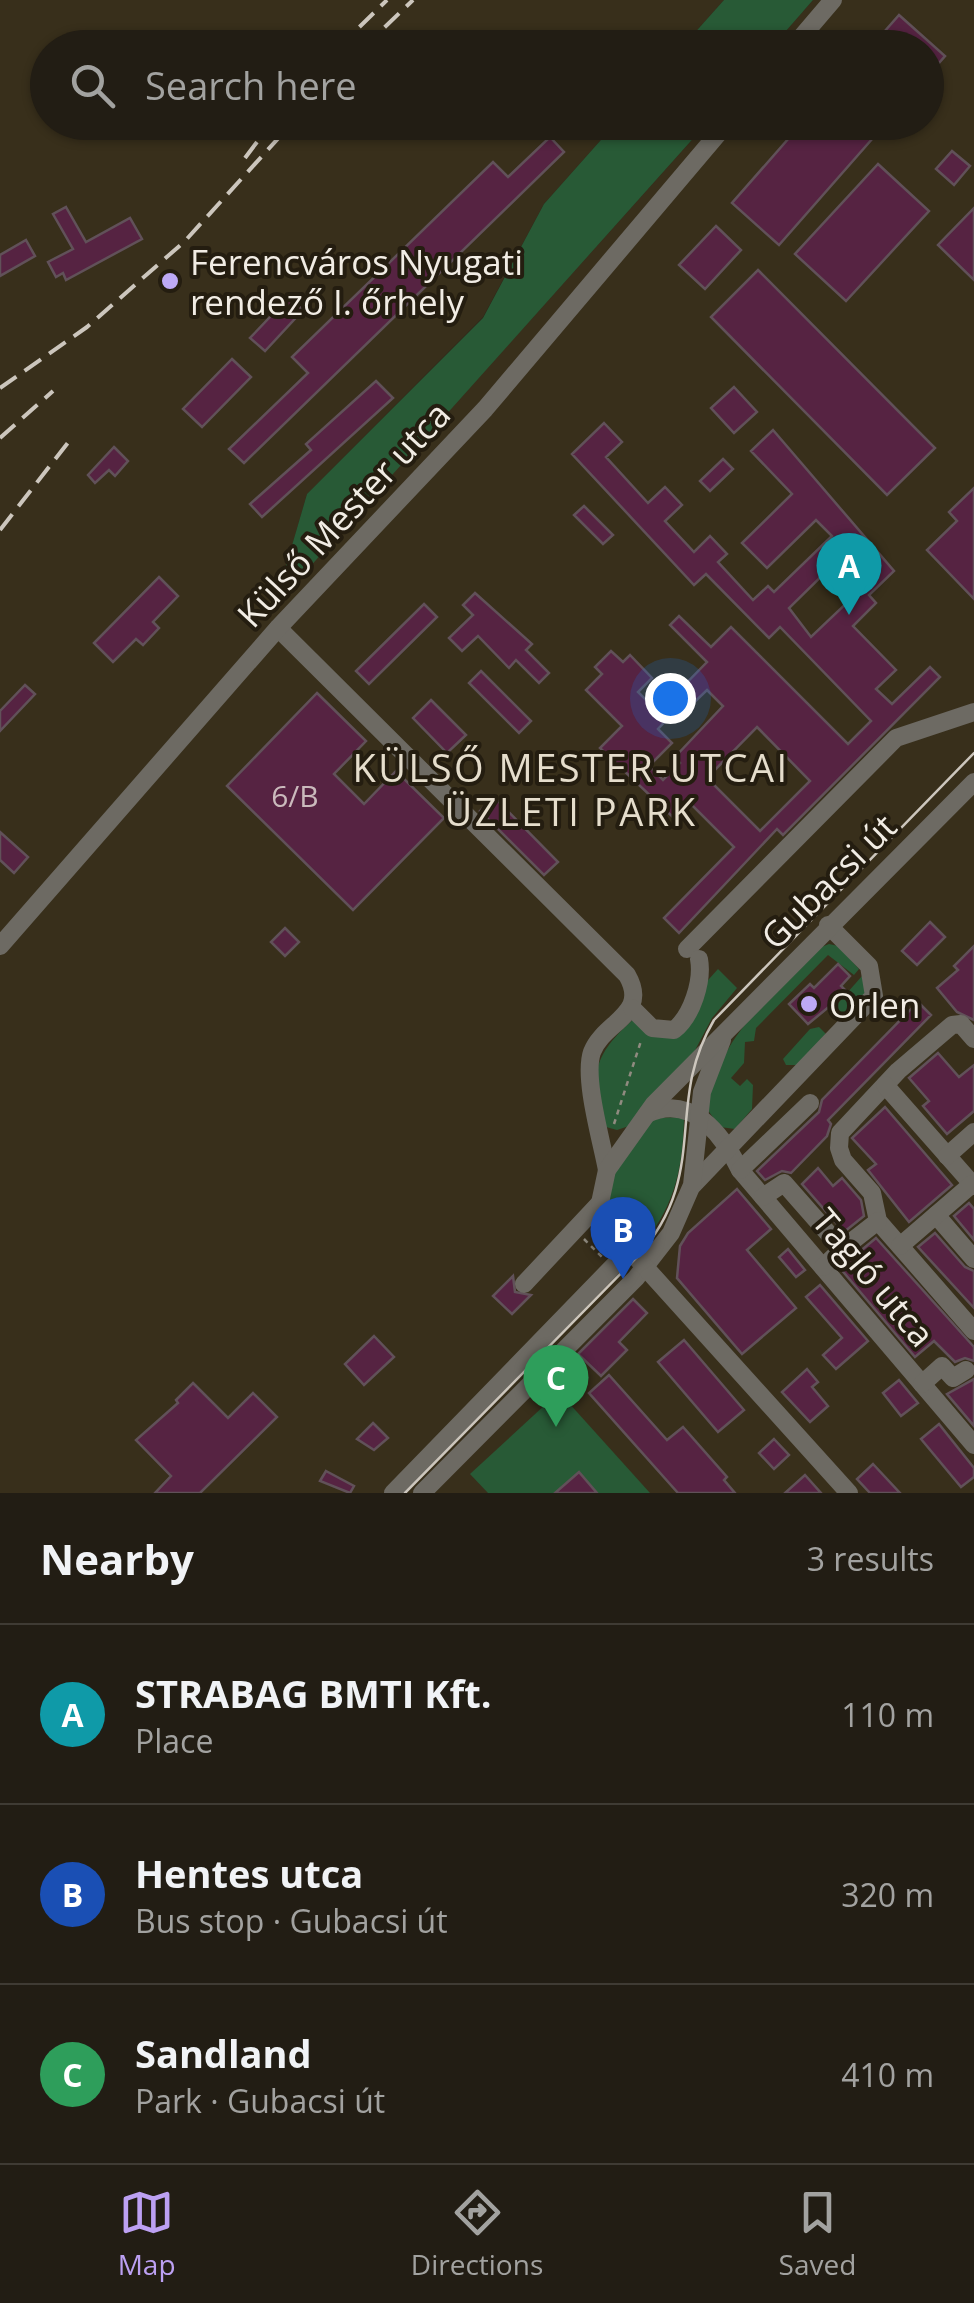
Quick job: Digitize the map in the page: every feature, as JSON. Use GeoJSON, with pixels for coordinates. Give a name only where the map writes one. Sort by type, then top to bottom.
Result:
{"type":"FeatureCollection","features":[{"type":"Feature","properties":{"kind":"street"},"geometry":{"type":"LineString","coordinates":[[807,30],[833,0]]}},
{"type":"Feature","properties":{"kind":"street","name":"Külső Mester utca"},"geometry":{"type":"LineString","coordinates":[[0,946],[278,628],[484,408],[713,140]]}},
{"type":"Feature","properties":{"kind":"street"},"geometry":{"type":"LineString","coordinates":[[278,628],[627,975],[635,993],[632,1008]]}},
{"type":"Feature","properties":{"kind":"street","name":"Gubacsi út"},"geometry":{"type":"LineString","coordinates":[[607,1170],[590,1060],[599,1041],[632,1008],[660,1032],[681,1025],[701,970],[693,954],[789,848],[896,738],[974,712]]}},
{"type":"Feature","properties":{"kind":"street","name":"Gubacsi út"},"geometry":{"type":"LineString","coordinates":[[600,1204],[607,1170],[644,1115],[828,925],[974,782]]}},
{"type":"Feature","properties":{"kind":"street","name":"Gubacsi út"},"geometry":{"type":"LineString","coordinates":[[692,1185],[869,1004],[876,986],[869,966],[828,925]]}},
{"type":"Feature","properties":{"kind":"street"},"geometry":{"type":"LineString","coordinates":[[974,1039],[961,1024],[952,1025],[885,1084],[840,1133],[838,1148],[843,1160],[872,1194],[878,1221],[974,1331]]}},
{"type":"Feature","properties":{"kind":"street","name":"Gubacsi út"},"geometry":{"type":"LineString","coordinates":[[422,1493],[647,1267],[679,1220],[692,1185],[708,1070],[729,1027]]}},
{"type":"Feature","properties":{"kind":"street"},"geometry":{"type":"LineString","coordinates":[[885,1084],[972,1181],[900,1246]]}},
{"type":"Feature","properties":{"kind":"street"},"geometry":{"type":"LineString","coordinates":[[740,1170],[810,1103]]}},
{"type":"Feature","properties":{"kind":"street"},"geometry":{"type":"LineString","coordinates":[[644,1115],[673,1106],[699,1117],[729,1148]]}},
{"type":"Feature","properties":{"kind":"street"},"geometry":{"type":"LineString","coordinates":[[599,1130],[612,1136],[629,1135]]}},
{"type":"Feature","properties":{"kind":"street"},"geometry":{"type":"LineString","coordinates":[[948,1156],[974,1132]]}},
{"type":"Feature","properties":{"kind":"street","name":"Tagló utca"},"geometry":{"type":"LineString","coordinates":[[729,1148],[740,1170],[974,1445]]}},
{"type":"Feature","properties":{"kind":"street"},"geometry":{"type":"LineString","coordinates":[[763,1197],[784,1183],[842,1249]]}},
{"type":"Feature","properties":{"kind":"street"},"geometry":{"type":"LineString","coordinates":[[524,1284],[600,1204],[607,1225],[849,1493]]}},
{"type":"Feature","properties":{"kind":"street"},"geometry":{"type":"LineString","coordinates":[[936,1215],[974,1260]]}},
{"type":"Feature","properties":{"kind":"street"},"geometry":{"type":"LineString","coordinates":[[822,1266],[878,1221]]}},
{"type":"Feature","properties":{"kind":"street"},"geometry":{"type":"LineString","coordinates":[[394,1493],[630,1249]]}},
{"type":"Feature","properties":{"kind":"street"},"geometry":{"type":"LineString","coordinates":[[922,1384],[942,1366],[953,1378],[966,1370]]}},
{"type":"Feature","properties":{"kind":"shaded area"},"geometry":{"type":"Polygon","coordinates":[[[0,0],[724,0],[697,30],[30,30],[30,140],[601,140],[544,204],[483,317],[307,494],[275,605],[692,140],[944,140],[944,30],[787,30],[813,0],[974,0],[974,1493],[0,1493],[0,0]]]}},
{"type":"Feature","properties":{"kind":"green space"},"geometry":{"type":"Polygon","coordinates":[[[724,0],[813,0],[787,30],[697,30],[724,0]]]}},
{"type":"Feature","properties":{"kind":"green space"},"geometry":{"type":"Polygon","coordinates":[[[601,140],[692,140],[274,607],[307,494],[483,318],[544,204],[601,140]]]}},
{"type":"Feature","properties":{"kind":"green space"},"geometry":{"type":"Polygon","coordinates":[[[838,946],[859,969],[854,975],[828,955],[756,1028],[754,1041],[745,1042],[744,1063],[731,1078],[740,1086],[747,1079],[753,1085],[752,1109],[735,1129],[720,1127],[707,1109],[713,1083],[734,1039],[782,984],[819,948],[838,946]]]}},
{"type":"Feature","properties":{"kind":"green space"},"geometry":{"type":"Polygon","coordinates":[[[718,969],[737,988],[712,1018],[691,1058],[629,1126],[617,1130],[606,1127],[596,1078],[598,1065],[611,1042],[635,1018],[658,1036],[718,969]]]}},
{"type":"Feature","properties":{"kind":"green space"},"geometry":{"type":"Polygon","coordinates":[[[862,976],[868,992],[845,1015],[833,1009],[862,976]]]}},
{"type":"Feature","properties":{"kind":"green space"},"geometry":{"type":"Polygon","coordinates":[[[819,1027],[827,1035],[797,1065],[786,1065],[783,1059],[810,1029],[819,1027]]]}},
{"type":"Feature","properties":{"kind":"green space"},"geometry":{"type":"Polygon","coordinates":[[[684,1117],[682,1151],[671,1197],[646,1240],[637,1242],[608,1207],[612,1176],[654,1118],[684,1117]]]}},
{"type":"Feature","properties":{"kind":"green space"},"geometry":{"type":"Polygon","coordinates":[[[559,1392],[650,1493],[488,1493],[470,1474],[559,1392]]]}},
{"type":"Feature","properties":{"kind":"building"},"geometry":{"type":"Polygon","coordinates":[[[899,15],[916,30],[886,30],[899,15]]]}},
{"type":"Feature","properties":{"kind":"building"},"geometry":{"type":"Polygon","coordinates":[[[547,140],[553,140],[564,152],[244,463],[229,449],[308,373],[292,357],[493,162],[508,177],[547,140]]]}},
{"type":"Feature","properties":{"kind":"building"},"geometry":{"type":"Polygon","coordinates":[[[787,140],[871,140],[779,245],[732,203],[787,140]]]}},
{"type":"Feature","properties":{"kind":"building"},"geometry":{"type":"Polygon","coordinates":[[[952,151],[970,166],[954,185],[936,169],[952,151]]]}},
{"type":"Feature","properties":{"kind":"building"},"geometry":{"type":"Polygon","coordinates":[[[878,164],[929,211],[846,301],[795,254],[878,164]]]}},
{"type":"Feature","properties":{"kind":"building"},"geometry":{"type":"Polygon","coordinates":[[[66,207],[86,242],[130,218],[142,239],[66,280],[63,273],[56,277],[48,262],[73,249],[53,214],[66,207]]]}},
{"type":"Feature","properties":{"kind":"building"},"geometry":{"type":"Polygon","coordinates":[[[974,208],[974,280],[938,245],[974,208]]]}},
{"type":"Feature","properties":{"kind":"building"},"geometry":{"type":"Polygon","coordinates":[[[716,226],[741,250],[705,289],[679,265],[716,226]]]}},
{"type":"Feature","properties":{"kind":"building"},"geometry":{"type":"Polygon","coordinates":[[[26,240],[35,256],[0,276],[0,255],[26,240]]]}},
{"type":"Feature","properties":{"kind":"building"},"geometry":{"type":"Polygon","coordinates":[[[758,270],[935,448],[887,495],[711,317],[758,270]]]}},
{"type":"Feature","properties":{"kind":"building"},"geometry":{"type":"Polygon","coordinates":[[[289,297],[303,310],[265,351],[250,338],[289,297]]]}},
{"type":"Feature","properties":{"kind":"building"},"geometry":{"type":"Polygon","coordinates":[[[232,359],[251,377],[202,427],[183,409],[232,359]]]}},
{"type":"Feature","properties":{"kind":"building"},"geometry":{"type":"Polygon","coordinates":[[[376,381],[393,398],[262,517],[250,504],[311,450],[306,444],[376,381]]]}},
{"type":"Feature","properties":{"kind":"building"},"geometry":{"type":"Polygon","coordinates":[[[734,387],[757,412],[734,433],[711,408],[734,387]]]}},
{"type":"Feature","properties":{"kind":"building"},"geometry":{"type":"Polygon","coordinates":[[[604,423],[622,442],[606,457],[648,503],[665,487],[682,505],[665,521],[694,552],[710,536],[727,554],[718,562],[753,600],[768,586],[774,592],[832,536],[816,520],[767,568],[742,543],[792,494],[751,451],[773,430],[894,571],[869,595],[876,603],[853,626],[896,670],[876,689],[892,704],[930,667],[940,677],[783,835],[777,829],[679,933],[664,918],[734,847],[692,805],[677,821],[600,748],[622,726],[586,690],[602,674],[595,667],[611,651],[623,662],[630,655],[652,678],[638,692],[658,712],[707,662],[670,625],[679,616],[711,647],[731,627],[848,744],[871,721],[780,627],[769,638],[706,574],[694,585],[572,454],[604,423]],[[846,552],[789,608],[811,637],[872,579],[846,552]],[[707,690],[680,716],[675,711],[658,729],[672,743],[649,766],[663,780],[680,763],[675,757],[723,706],[707,690]],[[757,727],[707,778],[760,831],[810,781],[757,727]]]}},
{"type":"Feature","properties":{"kind":"building"},"geometry":{"type":"Polygon","coordinates":[[[114,447],[128,461],[115,476],[109,470],[95,483],[88,475],[114,447]]]}},
{"type":"Feature","properties":{"kind":"building"},"geometry":{"type":"Polygon","coordinates":[[[723,459],[733,469],[710,491],[700,481],[723,459]]]}},
{"type":"Feature","properties":{"kind":"building"},"geometry":{"type":"Polygon","coordinates":[[[974,488],[974,599],[927,550],[957,521],[949,512],[974,488]]]}},
{"type":"Feature","properties":{"kind":"building"},"geometry":{"type":"Polygon","coordinates":[[[584,506],[613,535],[603,544],[574,515],[584,506]]]}},
{"type":"Feature","properties":{"kind":"building"},"geometry":{"type":"Polygon","coordinates":[[[159,577],[178,596],[153,622],[159,628],[143,645],[136,639],[113,662],[94,643],[159,577]]]}},
{"type":"Feature","properties":{"kind":"building"},"geometry":{"type":"Polygon","coordinates":[[[475,593],[532,644],[526,650],[549,673],[539,683],[516,660],[509,668],[478,636],[462,651],[449,638],[473,615],[463,605],[475,593]]]}},
{"type":"Feature","properties":{"kind":"building"},"geometry":{"type":"Polygon","coordinates":[[[424,604],[437,617],[369,684],[356,671],[424,604]]]}},
{"type":"Feature","properties":{"kind":"building"},"geometry":{"type":"Polygon","coordinates":[[[481,671],[531,721],[519,733],[469,683],[481,671]]]}},
{"type":"Feature","properties":{"kind":"building"},"geometry":{"type":"Polygon","coordinates":[[[25,685],[35,694],[0,731],[0,711],[25,685]]]}},
{"type":"Feature","properties":{"kind":"building"},"geometry":{"type":"Polygon","coordinates":[[[317,693],[366,741],[334,774],[364,804],[396,771],[444,818],[353,910],[227,786],[317,693]]]}},
{"type":"Feature","properties":{"kind":"building"},"geometry":{"type":"Polygon","coordinates":[[[431,700],[466,735],[447,753],[413,718],[431,700]]]}},
{"type":"Feature","properties":{"kind":"building"},"geometry":{"type":"Polygon","coordinates":[[[494,797],[558,862],[544,875],[480,811],[494,797]]]}},
{"type":"Feature","properties":{"kind":"building"},"geometry":{"type":"Polygon","coordinates":[[[0,832],[28,857],[14,873],[0,860],[0,832]]]}},
{"type":"Feature","properties":{"kind":"building"},"geometry":{"type":"Polygon","coordinates":[[[930,922],[945,937],[917,965],[902,951],[930,922]]]}},
{"type":"Feature","properties":{"kind":"building"},"geometry":{"type":"Polygon","coordinates":[[[285,928],[299,942],[285,956],[271,942],[285,928]]]}},
{"type":"Feature","properties":{"kind":"building"},"geometry":{"type":"Polygon","coordinates":[[[974,946],[974,1020],[957,1012],[937,988],[958,970],[954,966],[974,946]]]}},
{"type":"Feature","properties":{"kind":"building"},"geometry":{"type":"Polygon","coordinates":[[[838,964],[850,976],[841,986],[847,992],[808,1024],[789,1004],[810,984],[814,988],[838,964]]]}},
{"type":"Feature","properties":{"kind":"building"},"geometry":{"type":"Polygon","coordinates":[[[918,1002],[931,1015],[828,1120],[831,1124],[827,1136],[791,1173],[782,1171],[765,1180],[757,1171],[819,1112],[822,1100],[918,1002]]]}},
{"type":"Feature","properties":{"kind":"building"},"geometry":{"type":"Polygon","coordinates":[[[938,1053],[959,1077],[974,1065],[974,1111],[947,1134],[923,1106],[929,1101],[909,1078],[938,1053]]]}},
{"type":"Feature","properties":{"kind":"building"},"geometry":{"type":"Polygon","coordinates":[[[885,1107],[952,1185],[909,1222],[868,1170],[876,1164],[852,1138],[885,1107]]]}},
{"type":"Feature","properties":{"kind":"building"},"geometry":{"type":"Polygon","coordinates":[[[818,1168],[833,1186],[842,1178],[861,1200],[864,1216],[844,1232],[802,1184],[818,1168]]]}},
{"type":"Feature","properties":{"kind":"building"},"geometry":{"type":"Polygon","coordinates":[[[737,1189],[771,1229],[747,1250],[796,1308],[742,1354],[677,1278],[680,1246],[688,1233],[737,1189]]]}},
{"type":"Feature","properties":{"kind":"building"},"geometry":{"type":"Polygon","coordinates":[[[969,1203],[974,1209],[974,1240],[954,1216],[969,1203]]]}},
{"type":"Feature","properties":{"kind":"building"},"geometry":{"type":"Polygon","coordinates":[[[935,1233],[965,1267],[974,1271],[974,1308],[918,1247],[935,1233]]]}},
{"type":"Feature","properties":{"kind":"building"},"geometry":{"type":"Polygon","coordinates":[[[876,1238],[974,1347],[974,1361],[965,1358],[955,1362],[934,1341],[915,1357],[840,1268],[876,1238]]]}},
{"type":"Feature","properties":{"kind":"building"},"geometry":{"type":"Polygon","coordinates":[[[788,1249],[805,1270],[796,1277],[779,1257],[788,1249]]]}},
{"type":"Feature","properties":{"kind":"building"},"geometry":{"type":"Polygon","coordinates":[[[513,1276],[515,1292],[531,1295],[512,1314],[493,1296],[513,1276]]]}},
{"type":"Feature","properties":{"kind":"building"},"geometry":{"type":"Polygon","coordinates":[[[820,1285],[868,1341],[836,1369],[823,1355],[842,1338],[806,1297],[820,1285]]]}},
{"type":"Feature","properties":{"kind":"building"},"geometry":{"type":"Polygon","coordinates":[[[633,1299],[647,1313],[619,1342],[627,1350],[601,1376],[578,1354],[633,1299]]]}},
{"type":"Feature","properties":{"kind":"building"},"geometry":{"type":"Polygon","coordinates":[[[374,1336],[394,1357],[364,1385],[345,1364],[374,1336]]]}},
{"type":"Feature","properties":{"kind":"building"},"geometry":{"type":"Polygon","coordinates":[[[684,1340],[744,1410],[718,1432],[658,1362],[684,1340]]]}},
{"type":"Feature","properties":{"kind":"building"},"geometry":{"type":"Polygon","coordinates":[[[807,1369],[818,1382],[812,1387],[828,1406],[810,1422],[782,1392],[807,1369]]]}},
{"type":"Feature","properties":{"kind":"building"},"geometry":{"type":"Polygon","coordinates":[[[609,1375],[667,1440],[683,1427],[727,1477],[724,1480],[735,1493],[678,1493],[589,1393],[609,1375]]]}},
{"type":"Feature","properties":{"kind":"building"},"geometry":{"type":"Polygon","coordinates":[[[974,1379],[974,1426],[947,1394],[974,1379]]]}},
{"type":"Feature","properties":{"kind":"building"},"geometry":{"type":"Polygon","coordinates":[[[899,1380],[918,1403],[901,1416],[883,1393],[899,1380]]]}},
{"type":"Feature","properties":{"kind":"building"},"geometry":{"type":"Polygon","coordinates":[[[193,1383],[228,1418],[253,1393],[277,1417],[200,1493],[155,1493],[171,1476],[136,1440],[178,1403],[176,1400],[193,1383]]]}},
{"type":"Feature","properties":{"kind":"building"},"geometry":{"type":"Polygon","coordinates":[[[373,1423],[388,1438],[374,1450],[357,1439],[373,1423]]]}},
{"type":"Feature","properties":{"kind":"building"},"geometry":{"type":"Polygon","coordinates":[[[939,1424],[974,1468],[974,1477],[961,1487],[921,1439],[939,1424]]]}},
{"type":"Feature","properties":{"kind":"building"},"geometry":{"type":"Polygon","coordinates":[[[774,1439],[789,1455],[774,1469],[759,1453],[774,1439]]]}},
{"type":"Feature","properties":{"kind":"building"},"geometry":{"type":"Polygon","coordinates":[[[873,1464],[900,1493],[870,1493],[857,1479],[873,1464]]]}},
{"type":"Feature","properties":{"kind":"building"},"geometry":{"type":"Polygon","coordinates":[[[326,1471],[354,1486],[350,1493],[320,1481],[326,1471]]]}},
{"type":"Feature","properties":{"kind":"building"},"geometry":{"type":"Polygon","coordinates":[[[579,1472],[597,1493],[555,1493],[579,1472]]]}},
{"type":"Feature","properties":{"kind":"building"},"geometry":{"type":"Polygon","coordinates":[[[805,1475],[821,1493],[785,1493],[805,1475]]]}},
{"type":"Feature","properties":{"kind":"tram line"},"geometry":{"type":"LineString","coordinates":[[405,1493],[637,1257],[660,1226],[674,1197],[681,1168],[691,1082],[699,1051],[714,1020],[974,753]]}},
{"type":"Feature","properties":{"kind":"railway"},"geometry":{"type":"LineString","coordinates":[[356,30],[387,0]]}},
{"type":"Feature","properties":{"kind":"railway"},"geometry":{"type":"LineString","coordinates":[[382,30],[413,0]]}},
{"type":"Feature","properties":{"kind":"railway"},"geometry":{"type":"LineString","coordinates":[[245,158],[258,140]]}},
{"type":"Feature","properties":{"kind":"railway"},"geometry":{"type":"LineString","coordinates":[[0,388],[87,327],[185,241],[277,140]]}},
{"type":"Feature","properties":{"kind":"railway"},"geometry":{"type":"LineString","coordinates":[[0,438],[53,391]]}},
{"type":"Feature","properties":{"kind":"railway"},"geometry":{"type":"LineString","coordinates":[[0,530],[70,440]]}},
{"type":"Feature","properties":{"kind":"place","name":"Ferencváros Nyugati rendező I. őrhely"},"geometry":{"type":"Point","coordinates":[170,281]}},
{"type":"Feature","properties":{"kind":"place","name":"STRABAG BMTI Kft."},"geometry":{"type":"Point","coordinates":[849,615]}},
{"type":"Feature","properties":{"kind":"place","name":"Orlen"},"geometry":{"type":"Point","coordinates":[809,1004]}},
{"type":"Feature","properties":{"kind":"place","name":"Hentes utca"},"geometry":{"type":"Point","coordinates":[623,1279]}},
{"type":"Feature","properties":{"kind":"place","name":"Sandland"},"geometry":{"type":"Point","coordinates":[556,1427]}},
{"type":"Feature","properties":{"kind":"district","name":"KÜLSŐ MESTER-UTCAI ÜZLETI PARK"},"geometry":{"type":"Point","coordinates":[571,789]}}]}
